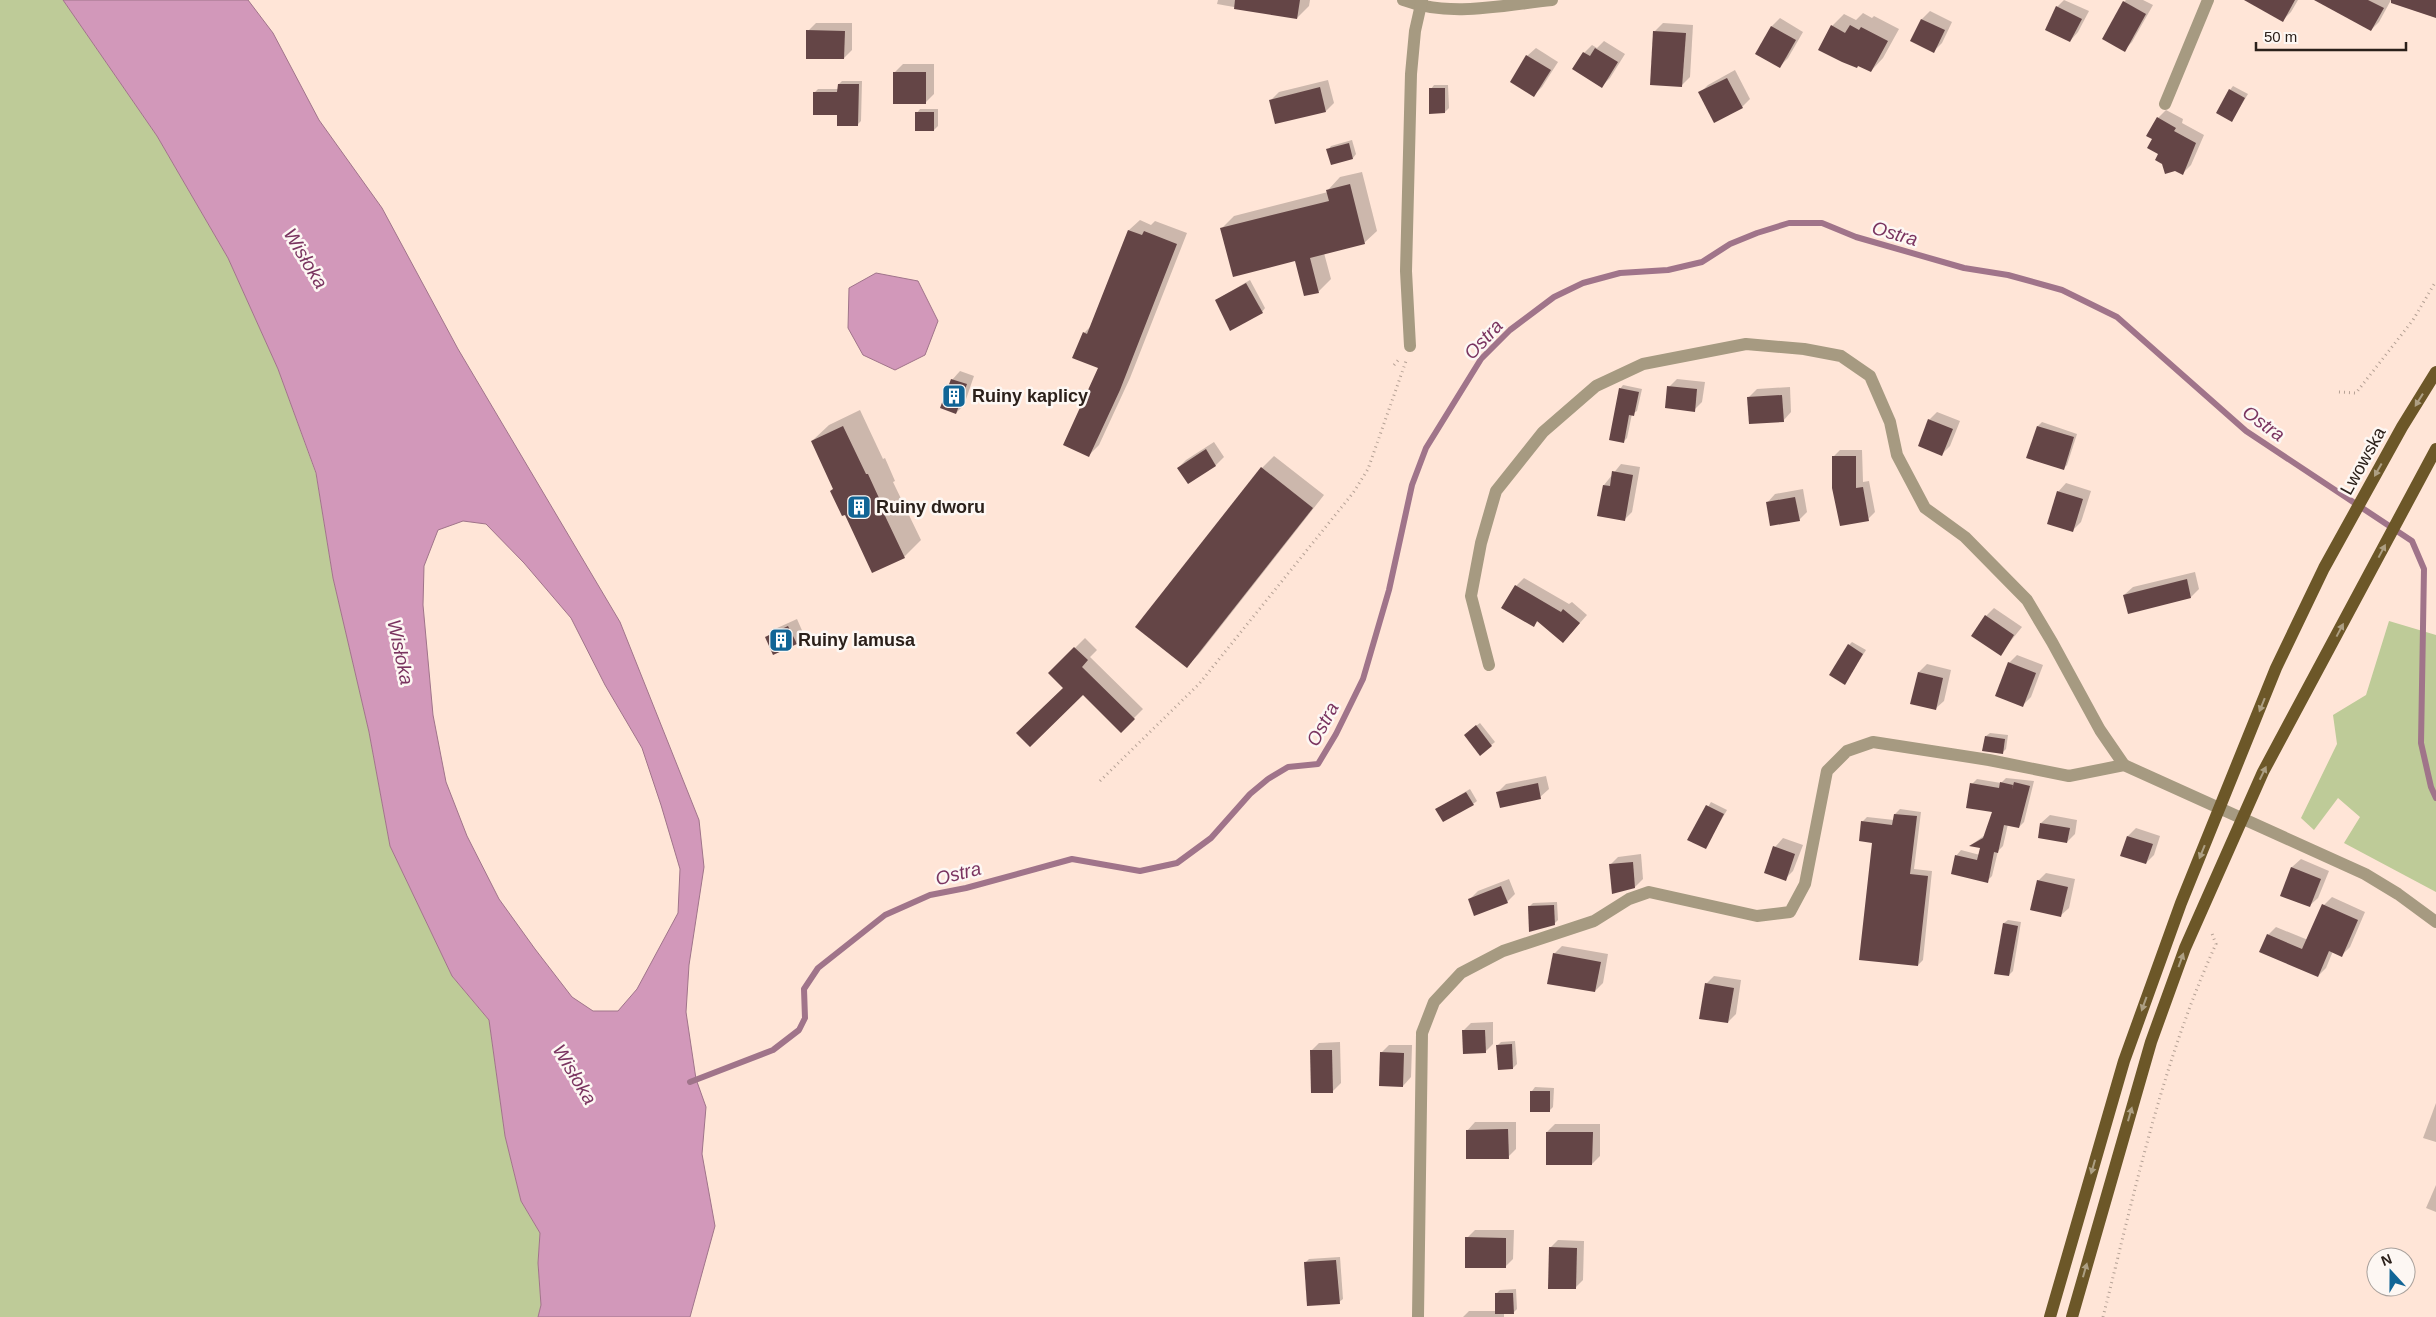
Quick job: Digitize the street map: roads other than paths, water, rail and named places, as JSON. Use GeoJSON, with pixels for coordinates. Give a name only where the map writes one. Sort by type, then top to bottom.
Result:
{"type":"FeatureCollection","features":[{"type":"Feature","properties":{"kind":"main road","name":"Lwowska"},"geometry":{"type":"LineString","coordinates":[[2050,1317],[2124,1061],[2181,903],[2276,668],[2324,568],[2402,427],[2436,372]]}},
{"type":"Feature","properties":{"kind":"main road"},"geometry":{"type":"LineString","coordinates":[[2072,1317],[2151,1042],[2186,948],[2263,772],[2435,451]]}},
{"type":"Feature","properties":{"kind":"street"},"geometry":{"type":"LineString","coordinates":[[1403,0],[1446,10],[1552,0]]}},
{"type":"Feature","properties":{"kind":"street"},"geometry":{"type":"LineString","coordinates":[[2165,104],[2208,0]]}},
{"type":"Feature","properties":{"kind":"street"},"geometry":{"type":"LineString","coordinates":[[1410,346],[1406,272],[1411,74],[1421,3]]}},
{"type":"Feature","properties":{"kind":"street"},"geometry":{"type":"LineString","coordinates":[[1489,665],[1471,596],[1481,543],[1496,491],[1543,432],[1596,386],[1643,364],[1746,344],[1804,349],[1841,356],[1870,376],[1890,422],[1897,455],[1925,508],[1965,537],[2027,600],[2100,730],[2124,765],[2243,817],[2365,874],[2398,894],[2436,922]]}},
{"type":"Feature","properties":{"kind":"street"},"geometry":{"type":"LineString","coordinates":[[1418,1317],[1422,1034],[1434,1002],[1461,973],[1503,951],[1594,921],[1629,899],[1649,892],[1758,916],[1790,912],[1805,884],[1827,771],[1847,752],[1873,742],[1989,760],[2069,776],[2124,765]]}},
{"type":"Feature","properties":{"kind":"water","name":"Wisłoka"},"geometry":{"type":"Polygon","coordinates":[[[63,0],[248,0],[273,33],[319,120],[382,208],[458,349],[620,622],[699,820],[704,867],[689,965],[686,1012],[696,1079],[706,1107],[702,1154],[715,1226],[690,1317],[538,1317],[541,1305],[538,1263],[540,1233],[521,1201],[505,1136],[489,1020],[452,976],[390,846],[369,732],[333,578],[316,473],[278,369],[228,258],[157,136],[63,0]],[[463,521],[438,530],[424,566],[423,605],[433,715],[446,782],[467,836],[499,899],[535,949],[572,997],[593,1011],[618,1011],[637,989],[678,913],[680,869],[642,748],[605,685],[571,618],[524,563],[486,524],[463,521]]]}},
{"type":"Feature","properties":{"kind":"water"},"geometry":{"type":"Polygon","coordinates":[[[876,273],[918,281],[938,321],[925,355],[895,370],[863,355],[848,328],[849,288],[876,273]]]}},
{"type":"Feature","properties":{"kind":"waterway","name":"Ostra"},"geometry":{"type":"LineString","coordinates":[[690,1082],[773,1050],[799,1030],[805,1018],[804,989],[818,968],[885,915],[930,895],[966,888],[1072,859],[1140,871],[1177,863],[1211,838],[1250,794],[1268,779],[1288,767],[1318,764],[1336,734],[1363,679],[1389,590],[1412,485],[1426,448],[1481,359],[1510,330],[1554,297],[1583,283],[1620,273],[1668,270],[1702,262],[1730,244],[1789,223],[1822,223],[1856,237],[1964,268],[2008,275],[2062,290],[2117,317],[2246,431],[2412,541],[2424,569],[2421,743],[2431,787],[2436,798]]}},
{"type":"Feature","properties":{"kind":"place","name":"Ruiny kaplicy"},"geometry":{"type":"Point","coordinates":[954,396]}},
{"type":"Feature","properties":{"kind":"place","name":"Ruiny dworu"},"geometry":{"type":"Point","coordinates":[859,507]}},
{"type":"Feature","properties":{"kind":"place","name":"Ruiny lamusa"},"geometry":{"type":"Point","coordinates":[781,640]}}]}
